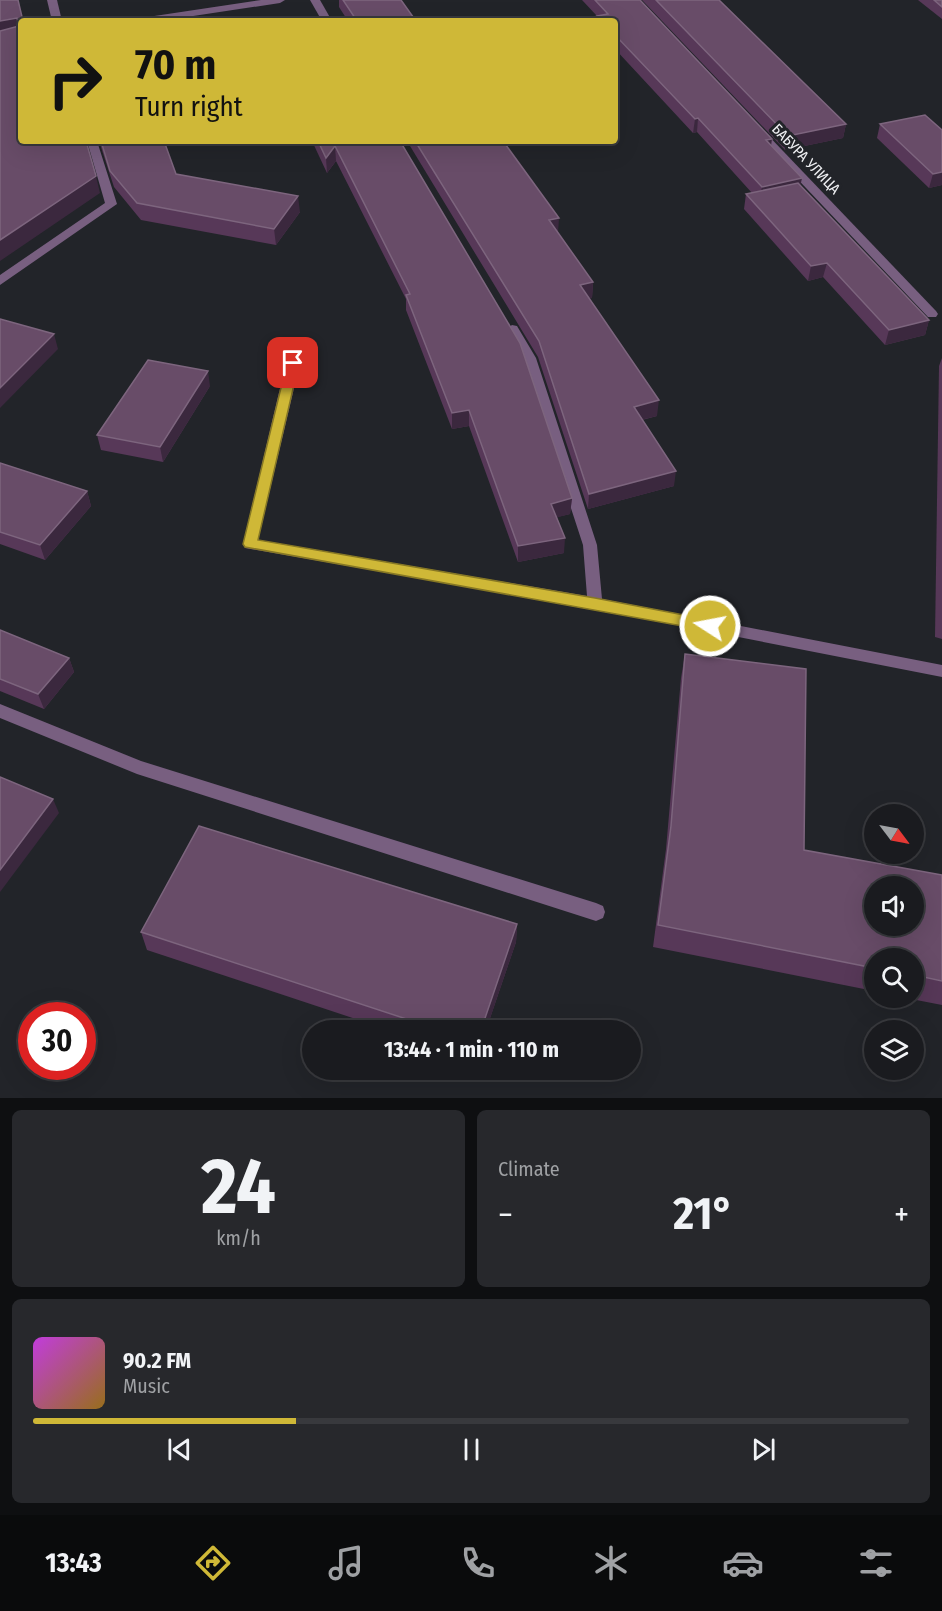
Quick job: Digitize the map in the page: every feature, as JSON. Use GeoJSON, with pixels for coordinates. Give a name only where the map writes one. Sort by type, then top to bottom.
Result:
{"type":"FeatureCollection","features":[{"type":"Feature","properties":{"kind":"street"},"geometry":{"type":"LineString","coordinates":[[52,0],[56,18]]}},
{"type":"Feature","properties":{"kind":"street"},"geometry":{"type":"LineString","coordinates":[[161,18],[280,0]]}},
{"type":"Feature","properties":{"kind":"street"},"geometry":{"type":"LineString","coordinates":[[315,0],[325,18]]}},
{"type":"Feature","properties":{"kind":"street","name":"БАБУРА УЛИЦА"},"geometry":{"type":"LineString","coordinates":[[747,119],[932,314]]}},
{"type":"Feature","properties":{"kind":"street"},"geometry":{"type":"LineString","coordinates":[[0,281],[111,204],[93,144]]}},
{"type":"Feature","properties":{"kind":"street"},"geometry":{"type":"LineString","coordinates":[[505,318],[529,358],[590,545],[595,603]]}},
{"type":"Feature","properties":{"kind":"street"},"geometry":{"type":"LineString","coordinates":[[293,363],[250,544],[595,603],[942,671]]}},
{"type":"Feature","properties":{"kind":"street"},"geometry":{"type":"LineString","coordinates":[[0,711],[137,767],[596,912]]}},
{"type":"Feature","properties":{"kind":"building"},"geometry":{"type":"Polygon","coordinates":[[[0,0],[18,0],[22,18],[18,18],[18,22],[17,18],[0,21],[0,0]]]}},
{"type":"Feature","properties":{"kind":"building"},"geometry":{"type":"Polygon","coordinates":[[[343,0],[401,0],[414,18],[355,18],[343,0]]]}},
{"type":"Feature","properties":{"kind":"building"},"geometry":{"type":"Polygon","coordinates":[[[595,0],[640,0],[772,139],[766,140],[802,178],[762,187],[698,118],[695,119],[618,38],[618,18],[599,18],[597,16],[608,14],[595,0]]]}},
{"type":"Feature","properties":{"kind":"building"},"geometry":{"type":"Polygon","coordinates":[[[656,0],[719,0],[846,124],[788,136],[656,0]]]}},
{"type":"Feature","properties":{"kind":"building"},"geometry":{"type":"Polygon","coordinates":[[[934,0],[942,0],[942,7],[934,0]]]}},
{"type":"Feature","properties":{"kind":"building"},"geometry":{"type":"Polygon","coordinates":[[[18,26],[18,144],[87,144],[96,176],[0,240],[0,31],[18,26]]]}},
{"type":"Feature","properties":{"kind":"building"},"geometry":{"type":"Polygon","coordinates":[[[925,115],[942,130],[942,172],[933,174],[880,124],[925,115]]]}},
{"type":"Feature","properties":{"kind":"building"},"geometry":{"type":"Polygon","coordinates":[[[102,144],[165,144],[176,174],[298,196],[274,229],[137,203],[110,171],[102,144]]]}},
{"type":"Feature","properties":{"kind":"building"},"geometry":{"type":"Polygon","coordinates":[[[319,144],[402,144],[520,343],[572,498],[551,504],[565,538],[518,546],[469,410],[452,413],[406,295],[410,294],[335,146],[326,158],[319,144]]]}},
{"type":"Feature","properties":{"kind":"building"},"geometry":{"type":"Polygon","coordinates":[[[417,144],[505,144],[559,218],[549,220],[593,282],[580,285],[659,400],[634,407],[676,471],[589,494],[539,341],[417,144]]]}},
{"type":"Feature","properties":{"kind":"building"},"geometry":{"type":"Polygon","coordinates":[[[798,183],[929,320],[889,330],[827,263],[811,266],[746,194],[798,183]]]}},
{"type":"Feature","properties":{"kind":"building"},"geometry":{"type":"Polygon","coordinates":[[[0,319],[54,334],[0,388],[0,319]]]}},
{"type":"Feature","properties":{"kind":"building"},"geometry":{"type":"Polygon","coordinates":[[[148,360],[208,371],[160,447],[97,435],[148,360]]]}},
{"type":"Feature","properties":{"kind":"building"},"geometry":{"type":"Polygon","coordinates":[[[0,463],[87,491],[40,545],[0,532],[0,463]]]}},
{"type":"Feature","properties":{"kind":"building"},"geometry":{"type":"Polygon","coordinates":[[[0,630],[69,658],[38,694],[0,679],[0,630]]]}},
{"type":"Feature","properties":{"kind":"building"},"geometry":{"type":"Polygon","coordinates":[[[685,654],[806,669],[804,850],[864,861],[864,864],[881,864],[942,875],[942,981],[924,977],[924,948],[864,948],[864,966],[658,925],[671,826],[685,654]]]}},
{"type":"Feature","properties":{"kind":"building"},"geometry":{"type":"Polygon","coordinates":[[[0,777],[53,799],[0,870],[0,777]]]}},
{"type":"Feature","properties":{"kind":"building"},"geometry":{"type":"Polygon","coordinates":[[[199,826],[517,924],[484,1020],[409,1020],[141,932],[199,826]]]}},
{"type":"Feature","properties":{"kind":"route"},"geometry":{"type":"LineString","coordinates":[[293,363],[250,544],[595,603],[710,626]]}}]}
